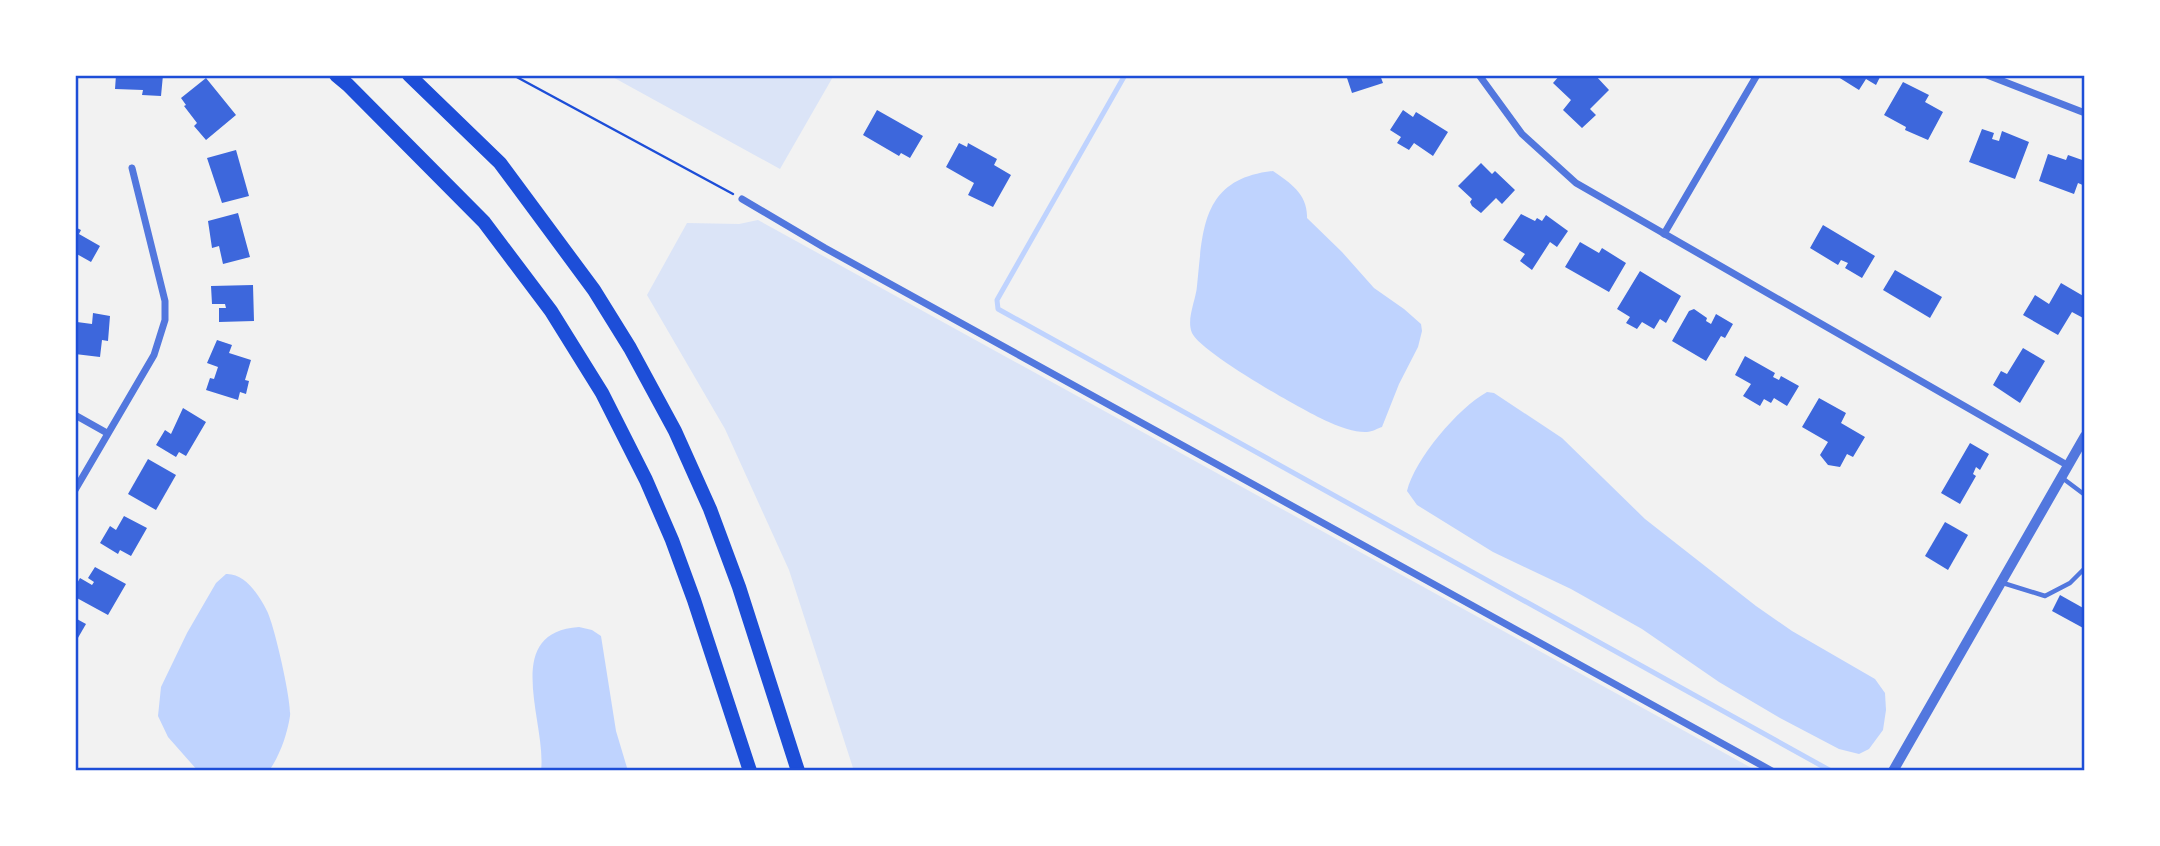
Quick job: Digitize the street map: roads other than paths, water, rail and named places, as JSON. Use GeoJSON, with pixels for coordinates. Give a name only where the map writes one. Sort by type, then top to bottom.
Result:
{"type":"FeatureCollection","features":[{"type":"Feature","properties":{"kind":"main road"},"geometry":{"type":"LineString","coordinates":[[336,75],[484,222],[551,311],[602,393],[646,480],[672,540],[750,771]]}},
{"type":"Feature","properties":{"kind":"main road"},"geometry":{"type":"LineString","coordinates":[[410,75],[500,163],[594,290],[630,348],[675,431],[710,509],[739,587],[798,771]]}},
{"type":"Feature","properties":{"kind":"street"},"geometry":{"type":"LineString","coordinates":[[1479,75],[1522,134],[1576,183],[2067,465]]}},
{"type":"Feature","properties":{"kind":"street"},"geometry":{"type":"LineString","coordinates":[[1664,234],[1757,75]]}},
{"type":"Feature","properties":{"kind":"street"},"geometry":{"type":"LineString","coordinates":[[1987,75],[2085,113]]}},
{"type":"Feature","properties":{"kind":"street"},"geometry":{"type":"LineString","coordinates":[[75,489],[154,355],[165,320],[165,301],[132,168]]}},
{"type":"Feature","properties":{"kind":"street"},"geometry":{"type":"LineString","coordinates":[[742,199],[849,261],[1772,771]]}},
{"type":"Feature","properties":{"kind":"street"},"geometry":{"type":"LineString","coordinates":[[75,415],[107,433]]}},
{"type":"Feature","properties":{"kind":"street"},"geometry":{"type":"LineString","coordinates":[[1893,771],[2085,436]]}},
{"type":"Feature","properties":{"kind":"lane"},"geometry":{"type":"LineString","coordinates":[[2061,477],[2085,495]]}},
{"type":"Feature","properties":{"kind":"lane"},"geometry":{"type":"LineString","coordinates":[[2000,582],[2045,596],[2070,583],[2085,568]]}},
{"type":"Feature","properties":{"kind":"water"},"geometry":{"type":"Polygon","coordinates":[[[1273,171],[1297,190],[1305,203],[1307,218],[1374,288],[1421,324],[1418,347],[1399,384],[1382,427],[1369,432],[1358,432],[1319,417],[1234,368],[1192,333],[1191,316],[1201,245],[1211,210],[1219,196],[1232,184],[1250,176],[1273,171]]]}},
{"type":"Feature","properties":{"kind":"water"},"geometry":{"type":"Polygon","coordinates":[[[1487,392],[1494,393],[1562,438],[1645,519],[1756,606],[1792,631],[1875,679],[1885,693],[1886,710],[1883,730],[1869,749],[1859,754],[1839,749],[1780,718],[1719,682],[1642,629],[1571,589],[1493,552],[1417,505],[1407,491],[1419,464],[1451,422],[1487,392]]]}},
{"type":"Feature","properties":{"kind":"water"},"geometry":{"type":"Polygon","coordinates":[[[226,574],[245,581],[260,598],[270,619],[282,663],[290,716],[282,745],[269,771],[198,771],[168,737],[158,716],[161,687],[187,633],[216,583],[226,574]]]}},
{"type":"Feature","properties":{"kind":"water"},"geometry":{"type":"Polygon","coordinates":[[[579,627],[592,630],[601,636],[616,731],[628,771],[541,771],[533,683],[534,662],[541,645],[555,633],[579,627]]]}},
{"type":"Feature","properties":{"kind":"waterway"},"geometry":{"type":"LineString","coordinates":[[1125,75],[997,300],[998,309],[1831,771]]}}]}
